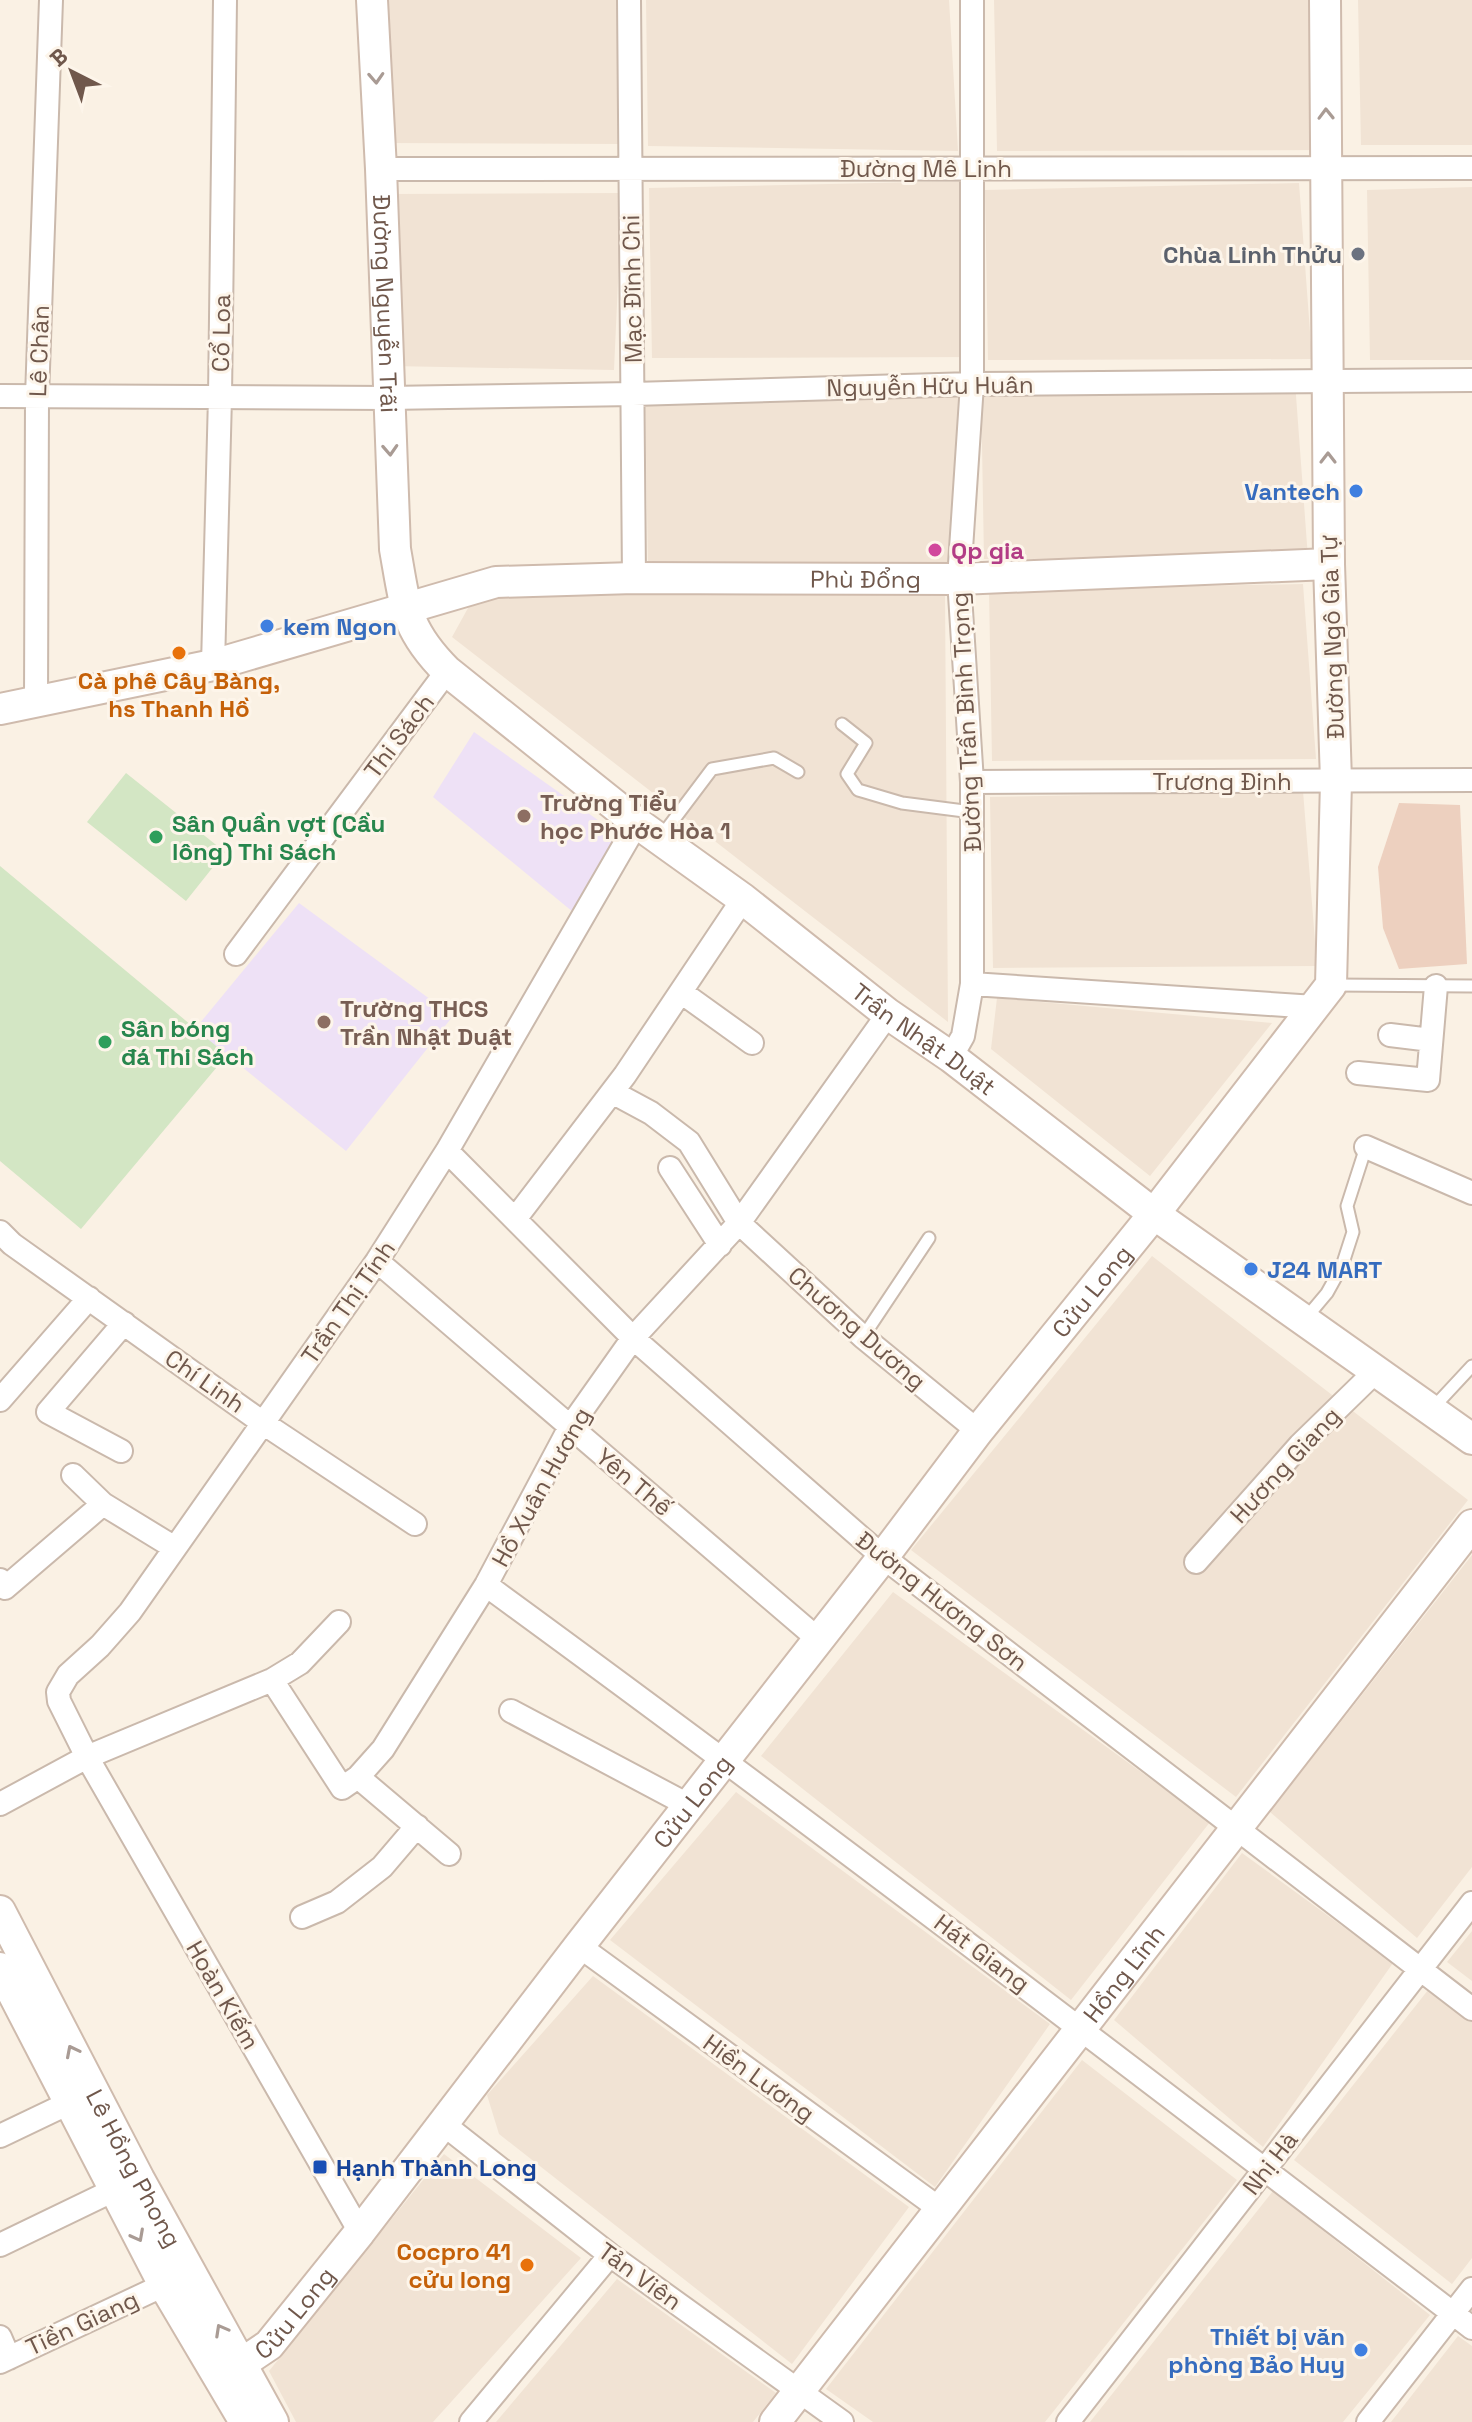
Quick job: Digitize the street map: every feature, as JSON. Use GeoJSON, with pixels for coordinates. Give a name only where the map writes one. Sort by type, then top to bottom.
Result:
{"type":"FeatureCollection","features":[{"type":"Feature","properties":{"kind":"street","name":"Lê Chân"},"geometry":{"type":"LineString","coordinates":[[36,702],[37,397],[51,0]]}},
{"type":"Feature","properties":{"kind":"street","name":"Cổ Loa"},"geometry":{"type":"LineString","coordinates":[[213,665],[225,0]]}},
{"type":"Feature","properties":{"kind":"street","name":"Đường Nguyễn Trãi"},"geometry":{"type":"LineString","coordinates":[[372,0],[395,549],[405,608]]}},
{"type":"Feature","properties":{"kind":"street","name":"Mạc Đĩnh Chi"},"geometry":{"type":"LineString","coordinates":[[629,0],[634,578]]}},
{"type":"Feature","properties":{"kind":"street","name":"Đường Trần Bình Trọng"},"geometry":{"type":"LineString","coordinates":[[951,1057],[963,1036],[972,984],[972,782],[959,579],[972,384],[972,0]]}},
{"type":"Feature","properties":{"kind":"street","name":"Đường Ngô Gia Tự"},"geometry":{"type":"LineString","coordinates":[[1323,996],[1336,781],[1329,564],[1325,0]]}},
{"type":"Feature","properties":{"kind":"street","name":"Đường Mê Linh"},"geometry":{"type":"LineString","coordinates":[[381,169],[1472,168]]}},
{"type":"Feature","properties":{"kind":"street","name":"Nguyễn Hữu Huân"},"geometry":{"type":"LineString","coordinates":[[0,396],[388,398],[972,384],[1472,380]]}},
{"type":"Feature","properties":{"kind":"street","name":"Phù Đổng"},"geometry":{"type":"LineString","coordinates":[[0,709],[213,665],[496,582],[634,578],[959,579],[1329,564]]}},
{"type":"Feature","properties":{"kind":"street","name":"Trần Nhật Duật"},"geometry":{"type":"LineString","coordinates":[[405,608],[422,643],[447,671],[648,831],[743,899],[888,1014],[951,1057],[1154,1214],[1472,1439]]}},
{"type":"Feature","properties":{"kind":"street","name":"Thi Sách"},"geometry":{"type":"LineString","coordinates":[[236,954],[447,671]]}},
{"type":"Feature","properties":{"kind":"street","name":"Trương Định"},"geometry":{"type":"LineString","coordinates":[[972,782],[1472,780]]}},
{"type":"Feature","properties":{"kind":"street","name":"Trần Thị Tính"},"geometry":{"type":"LineString","coordinates":[[87,1757],[59,1701],[61,1684],[116,1628],[377,1261],[648,831]]}},
{"type":"Feature","properties":{"kind":"street"},"geometry":{"type":"LineString","coordinates":[[515,1219],[612,1092],[743,899]]}},
{"type":"Feature","properties":{"kind":"street"},"geometry":{"type":"LineString","coordinates":[[972,984],[1323,996]]}},
{"type":"Feature","properties":{"kind":"street"},"geometry":{"type":"LineString","coordinates":[[1358,1073],[1428,1080],[1436,986]]}},
{"type":"Feature","properties":{"kind":"street"},"geometry":{"type":"LineString","coordinates":[[681,992],[752,1043]]}},
{"type":"Feature","properties":{"kind":"street"},"geometry":{"type":"LineString","coordinates":[[1154,1214],[1323,996]]}},
{"type":"Feature","properties":{"kind":"street","name":"Hồ Xuân Hương"},"geometry":{"type":"LineString","coordinates":[[358,1777],[383,1749],[486,1585],[570,1427],[633,1338],[739,1223],[888,1014]]}},
{"type":"Feature","properties":{"kind":"street"},"geometry":{"type":"LineString","coordinates":[[1390,1035],[1431,1040]]}},
{"type":"Feature","properties":{"kind":"street","name":"Chương Dương"},"geometry":{"type":"LineString","coordinates":[[612,1092],[651,1113],[689,1142],[739,1223],[863,1337],[978,1431]]}},
{"type":"Feature","properties":{"kind":"street"},"geometry":{"type":"LineString","coordinates":[[1366,1147],[1472,1193]]}},
{"type":"Feature","properties":{"kind":"street","name":"Đường Hương Sơn"},"geometry":{"type":"LineString","coordinates":[[447,1151],[633,1338],[883,1557],[1472,2009]]}},
{"type":"Feature","properties":{"kind":"street"},"geometry":{"type":"LineString","coordinates":[[670,1168],[720,1245]]}},
{"type":"Feature","properties":{"kind":"street","name":"Cửu Long"},"geometry":{"type":"LineString","coordinates":[[230,2371],[269,2345],[360,2232],[978,1431],[1154,1214]]}},
{"type":"Feature","properties":{"kind":"street","name":"Chí Linh"},"geometry":{"type":"LineString","coordinates":[[0,1232],[12,1244],[263,1423],[415,1524]]}},
{"type":"Feature","properties":{"kind":"street","name":"Yên Thế"},"geometry":{"type":"LineString","coordinates":[[377,1261],[818,1639]]}},
{"type":"Feature","properties":{"kind":"street"},"geometry":{"type":"LineString","coordinates":[[0,1400],[89,1298]]}},
{"type":"Feature","properties":{"kind":"street"},"geometry":{"type":"LineString","coordinates":[[121,1451],[48,1412],[124,1323]]}},
{"type":"Feature","properties":{"kind":"street","name":"Hương Giang"},"geometry":{"type":"LineString","coordinates":[[1196,1562],[1300,1445],[1376,1371]]}},
{"type":"Feature","properties":{"kind":"street"},"geometry":{"type":"LineString","coordinates":[[73,1475],[103,1504],[175,1548]]}},
{"type":"Feature","properties":{"kind":"street"},"geometry":{"type":"LineString","coordinates":[[0,1580],[5,1588],[103,1504]]}},
{"type":"Feature","properties":{"kind":"street","name":"Hồng Lĩnh"},"geometry":{"type":"LineString","coordinates":[[775,2422],[1472,1525]]}},
{"type":"Feature","properties":{"kind":"street","name":"Hát Giang"},"geometry":{"type":"LineString","coordinates":[[486,1585],[724,1759],[1081,2028],[1472,2328]]}},
{"type":"Feature","properties":{"kind":"street"},"geometry":{"type":"LineString","coordinates":[[0,1804],[87,1757],[272,1680],[300,1663],[339,1622]]}},
{"type":"Feature","properties":{"kind":"street"},"geometry":{"type":"LineString","coordinates":[[272,1680],[342,1788],[358,1777],[449,1854]]}},
{"type":"Feature","properties":{"kind":"street"},"geometry":{"type":"LineString","coordinates":[[511,1711],[688,1805]]}},
{"type":"Feature","properties":{"kind":"street","name":"Hoàn Kiếm"},"geometry":{"type":"LineString","coordinates":[[87,1757],[360,2232]]}},
{"type":"Feature","properties":{"kind":"street"},"geometry":{"type":"LineString","coordinates":[[302,1917],[337,1902],[382,1867],[417,1826]]}},
{"type":"Feature","properties":{"kind":"street","name":"Nhị Hà"},"geometry":{"type":"LineString","coordinates":[[1068,2422],[1472,1903]]}},
{"type":"Feature","properties":{"kind":"street","name":"Lê Hồng Phong"},"geometry":{"type":"LineString","coordinates":[[0,1911],[132,2167],[230,2371],[245,2422]]}},
{"type":"Feature","properties":{"kind":"street","name":"Hiền Lương"},"geometry":{"type":"LineString","coordinates":[[579,1946],[940,2209]]}},
{"type":"Feature","properties":{"kind":"street","name":"Lê Hồng Phong"},"geometry":{"type":"LineString","coordinates":[[0,1968],[164,2285],[273,2422]]}},
{"type":"Feature","properties":{"kind":"street"},"geometry":{"type":"LineString","coordinates":[[0,2136],[69,2103]]}},
{"type":"Feature","properties":{"kind":"street","name":"Tản Viên"},"geometry":{"type":"LineString","coordinates":[[442,2123],[610,2255],[842,2422]]}},
{"type":"Feature","properties":{"kind":"street"},"geometry":{"type":"LineString","coordinates":[[0,2245],[114,2190]]}},
{"type":"Feature","properties":{"kind":"street"},"geometry":{"type":"LineString","coordinates":[[471,2422],[610,2255]]}},
{"type":"Feature","properties":{"kind":"street","name":"Tiền Giang"},"geometry":{"type":"LineString","coordinates":[[5,2360],[164,2285]]}},
{"type":"Feature","properties":{"kind":"street"},"geometry":{"type":"LineString","coordinates":[[1368,2422],[1472,2289]]}},
{"type":"Feature","properties":{"kind":"street"},"geometry":{"type":"LineString","coordinates":[[0,2337],[5,2360]]}},
{"type":"Feature","properties":{"kind":"lane"},"geometry":{"type":"LineString","coordinates":[[842,724],[866,743],[847,774],[858,790],[902,803],[972,812]]}},
{"type":"Feature","properties":{"kind":"lane"},"geometry":{"type":"LineString","coordinates":[[648,831],[712,769],[774,758],[798,772]]}},
{"type":"Feature","properties":{"kind":"lane"},"geometry":{"type":"LineString","coordinates":[[1323,996],[1436,986],[1472,986]]}},
{"type":"Feature","properties":{"kind":"lane"},"geometry":{"type":"LineString","coordinates":[[1305,1320],[1327,1293],[1342,1266],[1353,1232],[1347,1206],[1366,1147]]}},
{"type":"Feature","properties":{"kind":"lane"},"geometry":{"type":"LineString","coordinates":[[863,1337],[929,1238]]}},
{"type":"Feature","properties":{"kind":"lane"},"geometry":{"type":"LineString","coordinates":[[1431,1409],[1472,1366]]}},
{"type":"Feature","properties":{"kind":"shaded area"},"geometry":{"type":"Polygon","coordinates":[[[388,0],[624,0],[622,144],[386,143],[388,0]]]}},
{"type":"Feature","properties":{"kind":"shaded area"},"geometry":{"type":"Polygon","coordinates":[[[646,0],[949,0],[958,151],[648,146],[646,0]]]}},
{"type":"Feature","properties":{"kind":"shaded area"},"geometry":{"type":"Polygon","coordinates":[[[994,0],[1310,0],[1321,150],[997,151],[994,0]]]}},
{"type":"Feature","properties":{"kind":"shaded area"},"geometry":{"type":"Polygon","coordinates":[[[1358,0],[1472,0],[1472,145],[1361,145],[1358,0]]]}},
{"type":"Feature","properties":{"kind":"shaded area"},"geometry":{"type":"Polygon","coordinates":[[[963,181],[976,357],[652,358],[649,188],[963,181]]]}},
{"type":"Feature","properties":{"kind":"shaded area"},"geometry":{"type":"Polygon","coordinates":[[[1299,183],[1312,359],[988,360],[985,190],[1299,183]]]}},
{"type":"Feature","properties":{"kind":"shaded area"},"geometry":{"type":"Polygon","coordinates":[[[1472,187],[1472,360],[1370,360],[1367,190],[1472,187]]]}},
{"type":"Feature","properties":{"kind":"shaded area"},"geometry":{"type":"Polygon","coordinates":[[[622,193],[614,370],[391,366],[393,194],[622,193]]]}},
{"type":"Feature","properties":{"kind":"shaded area"},"geometry":{"type":"Polygon","coordinates":[[[1295,382],[1308,558],[984,559],[981,388],[1295,382]]]}},
{"type":"Feature","properties":{"kind":"shaded area"},"geometry":{"type":"Polygon","coordinates":[[[959,389],[972,564],[648,565],[645,395],[959,389]]]}},
{"type":"Feature","properties":{"kind":"shaded area"},"geometry":{"type":"Polygon","coordinates":[[[1303,584],[1316,759],[992,761],[989,590],[1303,584]]]}},
{"type":"Feature","properties":{"kind":"shaded area"},"geometry":{"type":"Polygon","coordinates":[[[632,590],[945,593],[948,1022],[452,637],[473,599],[632,590]]]}},
{"type":"Feature","properties":{"kind":"shaded area","name":"Trường Tiểu học Phước Hòa 1"},"geometry":{"type":"Polygon","coordinates":[[[474,732],[619,835],[573,912],[433,797],[474,732]]]}},
{"type":"Feature","properties":{"kind":"shaded area"},"geometry":{"type":"Polygon","coordinates":[[[1303,791],[1317,966],[993,968],[990,797],[1303,791]]]}},
{"type":"Feature","properties":{"kind":"shaded area","name":"Trường THCS Trần Nhật Duật"},"geometry":{"type":"Polygon","coordinates":[[[299,903],[453,1016],[346,1151],[195,1029],[299,903]]]}},
{"type":"Feature","properties":{"kind":"shaded area"},"geometry":{"type":"Polygon","coordinates":[[[997,998],[1272,1023],[1150,1176],[991,1049],[997,998]]]}},
{"type":"Feature","properties":{"kind":"shaded area"},"geometry":{"type":"Polygon","coordinates":[[[1152,1256],[1468,1500],[1236,1797],[911,1550],[1152,1256]]]}},
{"type":"Feature","properties":{"kind":"shaded area"},"geometry":{"type":"Polygon","coordinates":[[[1472,1555],[1472,1867],[1417,1938],[1270,1812],[1472,1555]]]}},
{"type":"Feature","properties":{"kind":"shaded area"},"geometry":{"type":"Polygon","coordinates":[[[893,1592],[1210,1822],[1071,2000],[761,1756],[893,1592]]]}},
{"type":"Feature","properties":{"kind":"shaded area"},"geometry":{"type":"Polygon","coordinates":[[[736,1792],[1050,2024],[935,2187],[610,1940],[736,1792]]]}},
{"type":"Feature","properties":{"kind":"shaded area"},"geometry":{"type":"Polygon","coordinates":[[[1242,1853],[1393,1963],[1263,2147],[1114,2020],[1242,1853]]]}},
{"type":"Feature","properties":{"kind":"shaded area"},"geometry":{"type":"Polygon","coordinates":[[[1472,1931],[1472,1981],[1447,1962],[1472,1931]]]}},
{"type":"Feature","properties":{"kind":"shaded area"},"geometry":{"type":"Polygon","coordinates":[[[593,1976],[909,2207],[792,2364],[499,2134],[487,2095],[593,1976]]]}},
{"type":"Feature","properties":{"kind":"shaded area"},"geometry":{"type":"Polygon","coordinates":[[[1432,1985],[1472,2017],[1472,2258],[1452,2284],[1294,2160],[1432,1985]]]}},
{"type":"Feature","properties":{"kind":"shaded area"},"geometry":{"type":"Polygon","coordinates":[[[1082,2060],[1237,2180],[1045,2422],[873,2422],[826,2389],[1082,2060]]]}},
{"type":"Feature","properties":{"kind":"shaded area"},"geometry":{"type":"Polygon","coordinates":[[[444,2154],[581,2258],[433,2422],[296,2422],[269,2371],[444,2154]]]}},
{"type":"Feature","properties":{"kind":"shaded area"},"geometry":{"type":"Polygon","coordinates":[[[1273,2191],[1430,2315],[1343,2422],[1090,2422],[1273,2191]]]}},
{"type":"Feature","properties":{"kind":"shaded area"},"geometry":{"type":"Polygon","coordinates":[[[617,2279],[776,2393],[753,2422],[496,2422],[617,2279]]]}},
{"type":"Feature","properties":{"kind":"shaded area"},"geometry":{"type":"Polygon","coordinates":[[[1458,2336],[1472,2346],[1472,2422],[1391,2422],[1458,2336]]]}},
{"type":"Feature","properties":{"kind":"green space","name":"Sân Quần vợt (Cầu lông) Thi Sách"},"geometry":{"type":"Polygon","coordinates":[[[126,773],[225,852],[186,901],[87,822],[126,773]]]}},
{"type":"Feature","properties":{"kind":"green space","name":"Sân bóng đá Thi Sách"},"geometry":{"type":"Polygon","coordinates":[[[0,866],[227,1055],[81,1229],[0,1161],[0,866]]]}},
{"type":"Feature","properties":{"kind":"building"},"geometry":{"type":"Polygon","coordinates":[[[1399,803],[1460,805],[1467,964],[1399,969],[1383,928],[1378,867],[1399,803]]]}},
{"type":"Feature","properties":{"kind":"place","name":"Chùa Linh Thửu"},"geometry":{"type":"Point","coordinates":[1358,254]}},
{"type":"Feature","properties":{"kind":"place","name":"Vantech"},"geometry":{"type":"Point","coordinates":[1356,491]}},
{"type":"Feature","properties":{"kind":"place","name":"Qp gia"},"geometry":{"type":"Point","coordinates":[935,550]}},
{"type":"Feature","properties":{"kind":"place","name":"kem Ngon"},"geometry":{"type":"Point","coordinates":[267,626]}},
{"type":"Feature","properties":{"kind":"place","name":"Cà phê Cây Bàng, hs Thanh Hồ"},"geometry":{"type":"Point","coordinates":[179,653]}},
{"type":"Feature","properties":{"kind":"place","name":"Trường Tiểu học Phước Hòa 1"},"geometry":{"type":"Point","coordinates":[524,816]}},
{"type":"Feature","properties":{"kind":"place","name":"Sân Quần vợt (Cầu lông) Thi Sách"},"geometry":{"type":"Point","coordinates":[156,837]}},
{"type":"Feature","properties":{"kind":"place","name":"Trường THCS Trần Nhật Duật"},"geometry":{"type":"Point","coordinates":[324,1022]}},
{"type":"Feature","properties":{"kind":"place","name":"Sân bóng đá Thi Sách"},"geometry":{"type":"Point","coordinates":[105,1042]}},
{"type":"Feature","properties":{"kind":"place","name":"J24 MART"},"geometry":{"type":"Point","coordinates":[1251,1269]}},
{"type":"Feature","properties":{"kind":"place","name":"Hạnh Thành Long"},"geometry":{"type":"Point","coordinates":[320,2167]}},
{"type":"Feature","properties":{"kind":"place","name":"Cocpro 41 cửu long"},"geometry":{"type":"Point","coordinates":[527,2265]}},
{"type":"Feature","properties":{"kind":"place","name":"Thiết bị văn phòng Bảo Huy"},"geometry":{"type":"Point","coordinates":[1361,2350]}}]}
